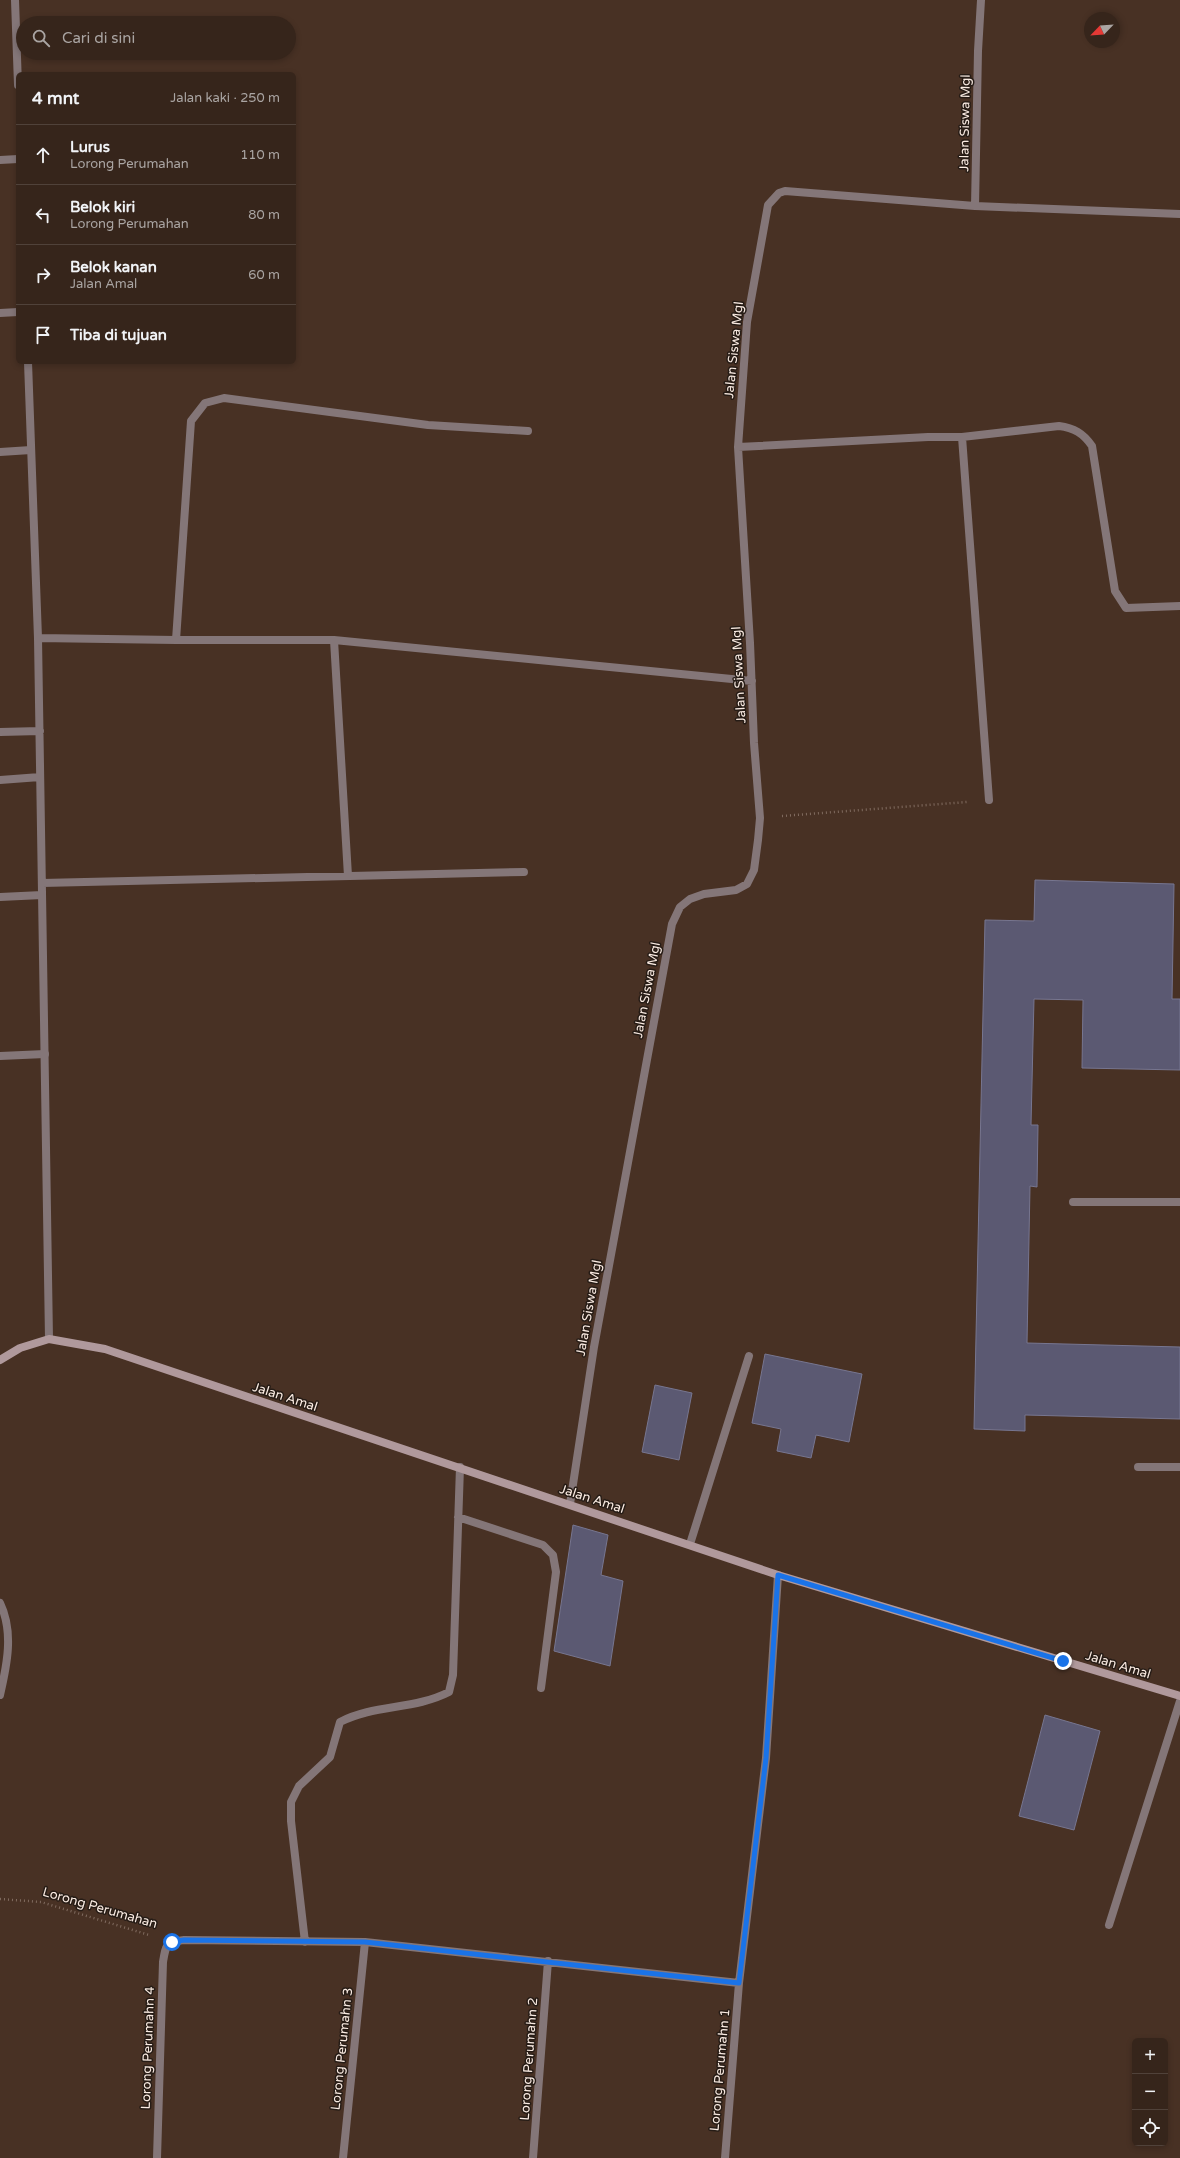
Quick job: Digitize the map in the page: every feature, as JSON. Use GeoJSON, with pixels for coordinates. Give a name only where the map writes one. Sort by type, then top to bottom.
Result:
{"type":"FeatureCollection","features":[{"type":"Feature","properties":{"kind":"street"},"geometry":{"type":"LineString","coordinates":[[15,0],[16,28]]}},
{"type":"Feature","properties":{"kind":"street","name":"Jalan Siswa Mgl"},"geometry":{"type":"LineString","coordinates":[[570,1504],[594,1347],[672,924],[680,907],[690,899],[704,894],[736,890],[747,884],[754,870],[760,818],[754,743],[752,681],[738,446],[747,322],[768,204],[772,199],[785,191],[975,206],[978,51],[981,0]]}},
{"type":"Feature","properties":{"kind":"street"},"geometry":{"type":"LineString","coordinates":[[17,60],[18,72]]}},
{"type":"Feature","properties":{"kind":"street"},"geometry":{"type":"LineString","coordinates":[[0,160],[16,159]]}},
{"type":"Feature","properties":{"kind":"street"},"geometry":{"type":"LineString","coordinates":[[975,206],[1180,214]]}},
{"type":"Feature","properties":{"kind":"street"},"geometry":{"type":"LineString","coordinates":[[0,313],[16,312]]}},
{"type":"Feature","properties":{"kind":"street"},"geometry":{"type":"LineString","coordinates":[[28,364],[40,731],[49,1339]]}},
{"type":"Feature","properties":{"kind":"street"},"geometry":{"type":"LineString","coordinates":[[176,640],[191,421],[205,403],[224,398],[428,424],[528,431]]}},
{"type":"Feature","properties":{"kind":"street"},"geometry":{"type":"LineString","coordinates":[[738,446],[928,436],[962,437],[1059,426],[1071,428],[1084,435],[1092,446],[1115,591],[1126,608],[1180,606]]}},
{"type":"Feature","properties":{"kind":"street"},"geometry":{"type":"LineString","coordinates":[[962,437],[989,800]]}},
{"type":"Feature","properties":{"kind":"street"},"geometry":{"type":"LineString","coordinates":[[0,452],[31,450]]}},
{"type":"Feature","properties":{"kind":"street"},"geometry":{"type":"LineString","coordinates":[[38,638],[334,640],[752,681]]}},
{"type":"Feature","properties":{"kind":"street"},"geometry":{"type":"LineString","coordinates":[[334,640],[348,876]]}},
{"type":"Feature","properties":{"kind":"street"},"geometry":{"type":"LineString","coordinates":[[0,732],[40,731]]}},
{"type":"Feature","properties":{"kind":"street"},"geometry":{"type":"LineString","coordinates":[[0,780],[40,777]]}},
{"type":"Feature","properties":{"kind":"street"},"geometry":{"type":"LineString","coordinates":[[42,883],[524,872]]}},
{"type":"Feature","properties":{"kind":"street"},"geometry":{"type":"LineString","coordinates":[[0,897],[42,895]]}},
{"type":"Feature","properties":{"kind":"street"},"geometry":{"type":"LineString","coordinates":[[0,1056],[45,1054]]}},
{"type":"Feature","properties":{"kind":"street"},"geometry":{"type":"LineString","coordinates":[[1073,1202],[1180,1202]]}},
{"type":"Feature","properties":{"kind":"street","name":"Jalan Amal"},"geometry":{"type":"LineString","coordinates":[[0,1360],[20,1348],[49,1339],[105,1349],[690,1544],[778,1575],[1180,1696]]}},
{"type":"Feature","properties":{"kind":"street"},"geometry":{"type":"LineString","coordinates":[[690,1544],[749,1356]]}},
{"type":"Feature","properties":{"kind":"street"},"geometry":{"type":"LineString","coordinates":[[1138,1467],[1180,1467]]}},
{"type":"Feature","properties":{"kind":"street"},"geometry":{"type":"LineString","coordinates":[[305,1942],[291,1821],[291,1802],[299,1786],[330,1757],[340,1722],[357,1713],[434,1700],[449,1692],[453,1675],[460,1468]]}},
{"type":"Feature","properties":{"kind":"street"},"geometry":{"type":"LineString","coordinates":[[458,1517],[543,1545],[553,1555],[556,1572],[540,1688]]}},
{"type":"Feature","properties":{"kind":"street"},"geometry":{"type":"LineString","coordinates":[[739,1983],[766,1758],[778,1575]]}},
{"type":"Feature","properties":{"kind":"street"},"geometry":{"type":"LineString","coordinates":[[0,1603],[5,1613],[9,1652],[0,1695]]}},
{"type":"Feature","properties":{"kind":"street"},"geometry":{"type":"LineString","coordinates":[[1110,1925],[1180,1701]]}},
{"type":"Feature","properties":{"kind":"street","name":"Lorong Perumahan"},"geometry":{"type":"LineString","coordinates":[[172,1942],[184,1940],[365,1942],[739,1983]]}},
{"type":"Feature","properties":{"kind":"street","name":"Lorong Perumahn 4"},"geometry":{"type":"LineString","coordinates":[[157,2158],[163,1962],[167,1944],[172,1942]]}},
{"type":"Feature","properties":{"kind":"street","name":"Lorong Perumahn 3"},"geometry":{"type":"LineString","coordinates":[[343,2158],[365,1942]]}},
{"type":"Feature","properties":{"kind":"street","name":"Lorong Perumahn 2"},"geometry":{"type":"LineString","coordinates":[[533,2158],[548,1961]]}},
{"type":"Feature","properties":{"kind":"street","name":"Lorong Perumahn 1"},"geometry":{"type":"LineString","coordinates":[[725,2158],[739,1983]]}},
{"type":"Feature","properties":{"kind":"path"},"geometry":{"type":"LineString","coordinates":[[760,818],[989,800]]}},
{"type":"Feature","properties":{"kind":"path","name":"Lorong Perumahan"},"geometry":{"type":"LineString","coordinates":[[0,1899],[41,1902],[172,1942]]}},
{"type":"Feature","properties":{"kind":"building"},"geometry":{"type":"Polygon","coordinates":[[[1035,880],[1174,884],[1172,999],[1180,999],[1180,1070],[1082,1068],[1083,1000],[1034,999],[1031,1125],[1038,1125],[1037,1187],[1030,1186],[1027,1343],[1180,1347],[1180,1419],[1025,1415],[1025,1431],[974,1429],[985,920],[1034,921],[1035,880]]]}},
{"type":"Feature","properties":{"kind":"building"},"geometry":{"type":"Polygon","coordinates":[[[765,1354],[862,1374],[849,1442],[816,1435],[811,1458],[777,1451],[781,1429],[752,1423],[765,1354]]]}},
{"type":"Feature","properties":{"kind":"building"},"geometry":{"type":"Polygon","coordinates":[[[655,1385],[692,1393],[679,1460],[642,1452],[655,1385]]]}},
{"type":"Feature","properties":{"kind":"building"},"geometry":{"type":"Polygon","coordinates":[[[573,1525],[608,1535],[601,1575],[623,1581],[610,1666],[554,1651],[573,1525]]]}},
{"type":"Feature","properties":{"kind":"building"},"geometry":{"type":"Polygon","coordinates":[[[1045,1715],[1100,1731],[1074,1830],[1019,1816],[1045,1715]]]}},
{"type":"Feature","properties":{"kind":"route"},"geometry":{"type":"LineString","coordinates":[[172,1942],[184,1940],[365,1942],[739,1983],[766,1758],[778,1575],[1063,1661]]}}]}
